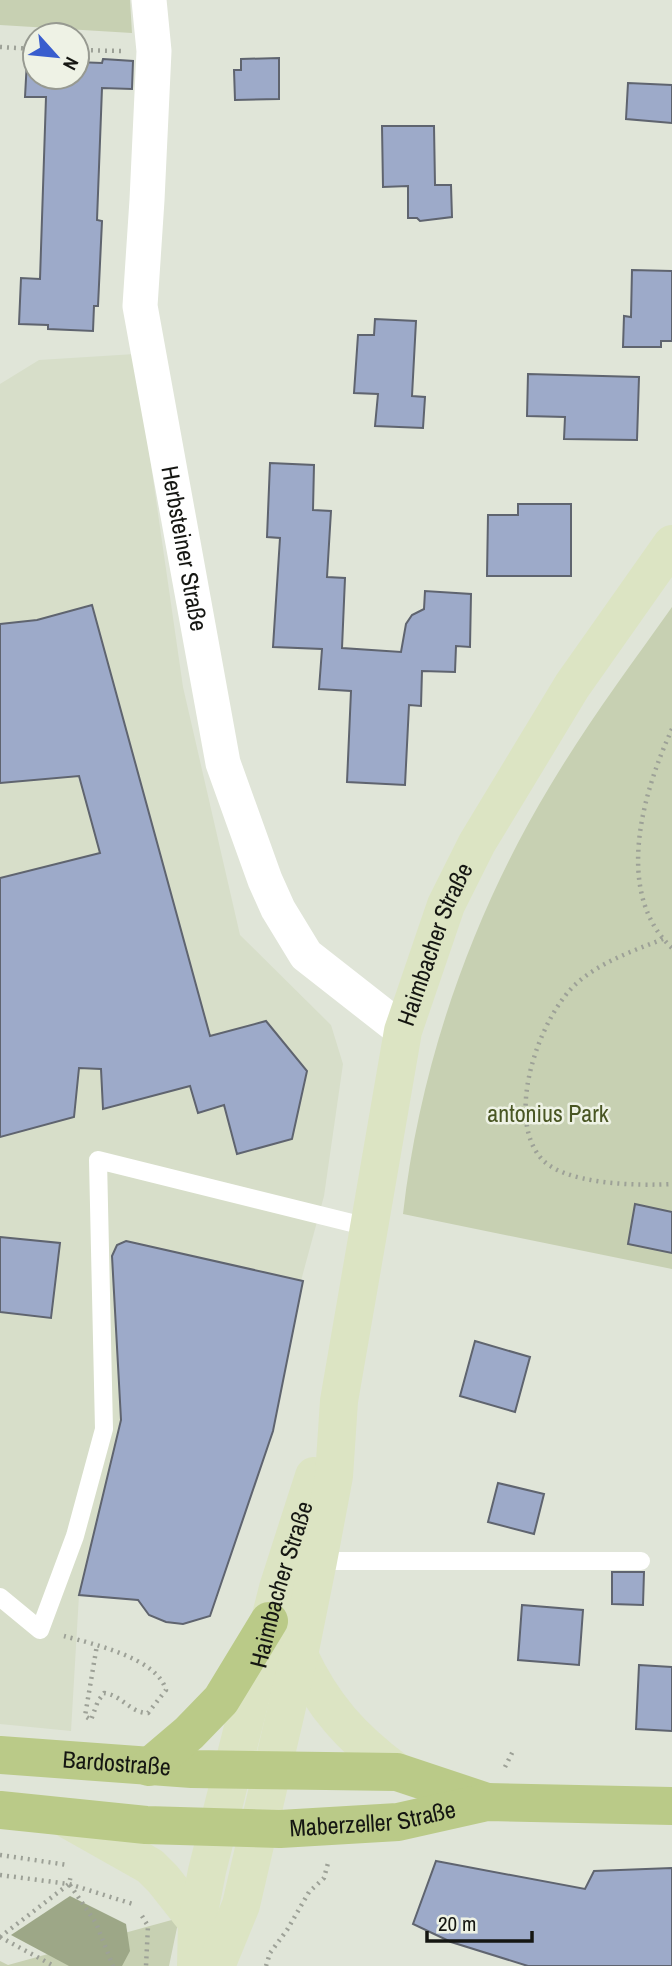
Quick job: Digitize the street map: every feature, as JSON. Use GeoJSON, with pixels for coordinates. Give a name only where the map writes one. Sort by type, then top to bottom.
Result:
{"type":"FeatureCollection","features":[{"type":"Feature","properties":{"kind":"main road","name":"Haimbacher Straße"},"geometry":{"type":"LineString","coordinates":[[216,1966],[241,1905],[318,1561],[334,1476],[339,1401],[403,1031],[446,905],[477,843],[572,686],[672,544]]}},
{"type":"Feature","properties":{"kind":"main road","name":"Haimbacher Straße"},"geometry":{"type":"LineString","coordinates":[[196,1966],[197,1922],[269,1621],[287,1557],[339,1401]]}},
{"type":"Feature","properties":{"kind":"main road"},"geometry":{"type":"LineString","coordinates":[[149,1767],[189,1734],[221,1700],[269,1621]]}},
{"type":"Feature","properties":{"kind":"main road"},"geometry":{"type":"LineString","coordinates":[[299,1655],[309,1677],[332,1712],[365,1748],[397,1772]]}},
{"type":"Feature","properties":{"kind":"main road","name":"Bardostraße"},"geometry":{"type":"LineString","coordinates":[[0,1755],[149,1767],[273,1770]]}},
{"type":"Feature","properties":{"kind":"main road","name":"Maberzeller Straße"},"geometry":{"type":"LineString","coordinates":[[273,1770],[397,1772],[487,1802]]}},
{"type":"Feature","properties":{"kind":"main road","name":"Maberzeller Straße"},"geometry":{"type":"LineString","coordinates":[[218,1828],[397,1822],[487,1802],[672,1806]]}},
{"type":"Feature","properties":{"kind":"main road"},"geometry":{"type":"LineString","coordinates":[[0,1810],[65,1818],[218,1828]]}},
{"type":"Feature","properties":{"kind":"main road"},"geometry":{"type":"LineString","coordinates":[[65,1818],[150,1866],[163,1878],[197,1922]]}},
{"type":"Feature","properties":{"kind":"street","name":"Herbsteiner Straße"},"geometry":{"type":"LineString","coordinates":[[149,0],[153,51],[140,306],[223,763],[264,880],[306,955],[403,1031]]}},
{"type":"Feature","properties":{"kind":"lane"},"geometry":{"type":"LineString","coordinates":[[0,1597],[40,1630],[75,1536],[104,1429],[98,1160],[368,1227]]}},
{"type":"Feature","properties":{"kind":"lane"},"geometry":{"type":"LineString","coordinates":[[318,1561],[641,1561]]}},
{"type":"Feature","properties":{"kind":"path"},"geometry":{"type":"LineString","coordinates":[[0,47],[21,48]]}},
{"type":"Feature","properties":{"kind":"path"},"geometry":{"type":"LineString","coordinates":[[672,729],[661,752],[649,791],[639,848],[643,901],[663,939],[672,948]]}},
{"type":"Feature","properties":{"kind":"path"},"geometry":{"type":"LineString","coordinates":[[663,939],[603,963],[576,984],[568,994],[553,1014],[537,1047],[527,1085],[525,1122],[540,1158],[554,1168],[604,1183],[639,1186],[672,1184]]}},
{"type":"Feature","properties":{"kind":"path"},"geometry":{"type":"LineString","coordinates":[[40,1630],[97,1645],[145,1665],[164,1682],[166,1690],[148,1713],[141,1713],[119,1697],[104,1693],[91,1720],[85,1716],[97,1645]]}},
{"type":"Feature","properties":{"kind":"path"},"geometry":{"type":"LineString","coordinates":[[266,1966],[270,1953],[310,1892],[324,1878],[329,1860]]}},
{"type":"Feature","properties":{"kind":"path"},"geometry":{"type":"LineString","coordinates":[[0,1875],[69,1884],[136,1905],[148,1926],[146,1966]]}},
{"type":"Feature","properties":{"kind":"path"},"geometry":{"type":"LineString","coordinates":[[54,1966],[0,1937],[69,1884],[71,1875]]}},
{"type":"Feature","properties":{"kind":"path"},"geometry":{"type":"LineString","coordinates":[[69,1884],[96,1923],[113,1966]]}},
{"type":"Feature","properties":{"kind":"shaded area"},"geometry":{"type":"Polygon","coordinates":[[[135,354],[183,687],[240,935],[331,1025],[343,1064],[324,1196],[210,1616],[183,1624],[166,1622],[149,1615],[138,1600],[79,1595],[71,1731],[0,1724],[0,384],[39,360],[135,354]]]}},
{"type":"Feature","properties":{"kind":"shaded area"},"geometry":{"type":"Polygon","coordinates":[[[70,1896],[126,1924],[130,1951],[122,1966],[69,1966],[11,1935],[70,1896]]]}},
{"type":"Feature","properties":{"kind":"green space"},"geometry":{"type":"Polygon","coordinates":[[[0,0],[130,0],[132,33],[91,31],[91,21],[21,21],[21,26],[0,25],[0,0]]]}},
{"type":"Feature","properties":{"kind":"green space","name":"antonius Park"},"geometry":{"type":"Polygon","coordinates":[[[672,607],[672,1269],[403,1214],[422,1102],[436,1047],[474,939],[497,886],[522,835],[564,763],[672,607]]]}},
{"type":"Feature","properties":{"kind":"green space"},"geometry":{"type":"Polygon","coordinates":[[[179,1918],[169,1966],[0,1966],[0,1961],[8,1965],[179,1918]]]}},
{"type":"Feature","properties":{"kind":"building"},"geometry":{"type":"Polygon","coordinates":[[[279,58],[279,99],[235,100],[234,70],[241,70],[241,59],[279,58]]]}},
{"type":"Feature","properties":{"kind":"building"},"geometry":{"type":"Polygon","coordinates":[[[103,59],[133,61],[132,89],[102,88],[97,220],[102,221],[98,306],[94,306],[93,331],[48,329],[48,325],[19,324],[21,278],[40,279],[46,97],[25,97],[25,91],[91,91],[91,63],[102,63],[103,59]]]}},
{"type":"Feature","properties":{"kind":"building"},"geometry":{"type":"Polygon","coordinates":[[[628,83],[672,85],[672,123],[626,119],[628,83]]]}},
{"type":"Feature","properties":{"kind":"building"},"geometry":{"type":"Polygon","coordinates":[[[382,126],[434,126],[435,185],[451,185],[452,217],[420,221],[417,218],[408,218],[408,186],[383,187],[382,126]]]}},
{"type":"Feature","properties":{"kind":"building"},"geometry":{"type":"Polygon","coordinates":[[[632,270],[672,271],[672,341],[661,341],[661,347],[623,347],[624,316],[631,317],[632,270]]]}},
{"type":"Feature","properties":{"kind":"building"},"geometry":{"type":"Polygon","coordinates":[[[375,319],[416,321],[412,396],[425,397],[423,428],[375,426],[378,394],[354,393],[358,335],[374,335],[375,319]]]}},
{"type":"Feature","properties":{"kind":"building"},"geometry":{"type":"Polygon","coordinates":[[[528,374],[639,377],[637,440],[564,439],[565,417],[527,416],[528,374]]]}},
{"type":"Feature","properties":{"kind":"building"},"geometry":{"type":"Polygon","coordinates":[[[270,463],[314,465],[313,510],[331,511],[327,577],[345,578],[342,648],[401,652],[406,624],[412,615],[424,609],[425,591],[471,594],[470,647],[456,646],[455,672],[422,671],[421,706],[409,705],[405,785],[347,782],[351,691],[319,689],[322,649],[273,647],[280,538],[267,537],[270,463]]]}},
{"type":"Feature","properties":{"kind":"building"},"geometry":{"type":"Polygon","coordinates":[[[518,504],[571,504],[571,576],[487,576],[488,515],[518,515],[518,504]]]}},
{"type":"Feature","properties":{"kind":"building"},"geometry":{"type":"Polygon","coordinates":[[[92,605],[210,1036],[266,1021],[307,1071],[292,1139],[237,1154],[224,1105],[198,1113],[190,1086],[103,1109],[101,1069],[79,1068],[74,1117],[0,1137],[0,878],[100,853],[79,776],[0,783],[0,624],[37,620],[92,605]]]}},
{"type":"Feature","properties":{"kind":"building"},"geometry":{"type":"Polygon","coordinates":[[[635,1204],[672,1212],[672,1253],[628,1244],[635,1204]]]}},
{"type":"Feature","properties":{"kind":"building"},"geometry":{"type":"Polygon","coordinates":[[[0,1237],[60,1243],[51,1318],[0,1312],[0,1237]]]}},
{"type":"Feature","properties":{"kind":"building"},"geometry":{"type":"Polygon","coordinates":[[[126,1241],[303,1281],[273,1431],[210,1616],[183,1624],[166,1622],[149,1615],[138,1600],[79,1595],[121,1420],[112,1256],[117,1245],[126,1241]]]}},
{"type":"Feature","properties":{"kind":"building"},"geometry":{"type":"Polygon","coordinates":[[[475,1341],[530,1357],[515,1412],[460,1396],[475,1341]]]}},
{"type":"Feature","properties":{"kind":"building"},"geometry":{"type":"Polygon","coordinates":[[[498,1483],[544,1494],[534,1534],[488,1522],[498,1483]]]}},
{"type":"Feature","properties":{"kind":"building"},"geometry":{"type":"Polygon","coordinates":[[[612,1572],[644,1572],[643,1605],[612,1604],[612,1572]]]}},
{"type":"Feature","properties":{"kind":"building"},"geometry":{"type":"Polygon","coordinates":[[[522,1605],[583,1610],[579,1665],[518,1660],[522,1605]]]}},
{"type":"Feature","properties":{"kind":"building"},"geometry":{"type":"Polygon","coordinates":[[[639,1665],[672,1667],[672,1731],[636,1729],[639,1665]]]}},
{"type":"Feature","properties":{"kind":"building"},"geometry":{"type":"Polygon","coordinates":[[[436,1861],[585,1889],[594,1871],[672,1868],[672,1966],[528,1966],[451,1942],[413,1924],[436,1861]]]}}]}
